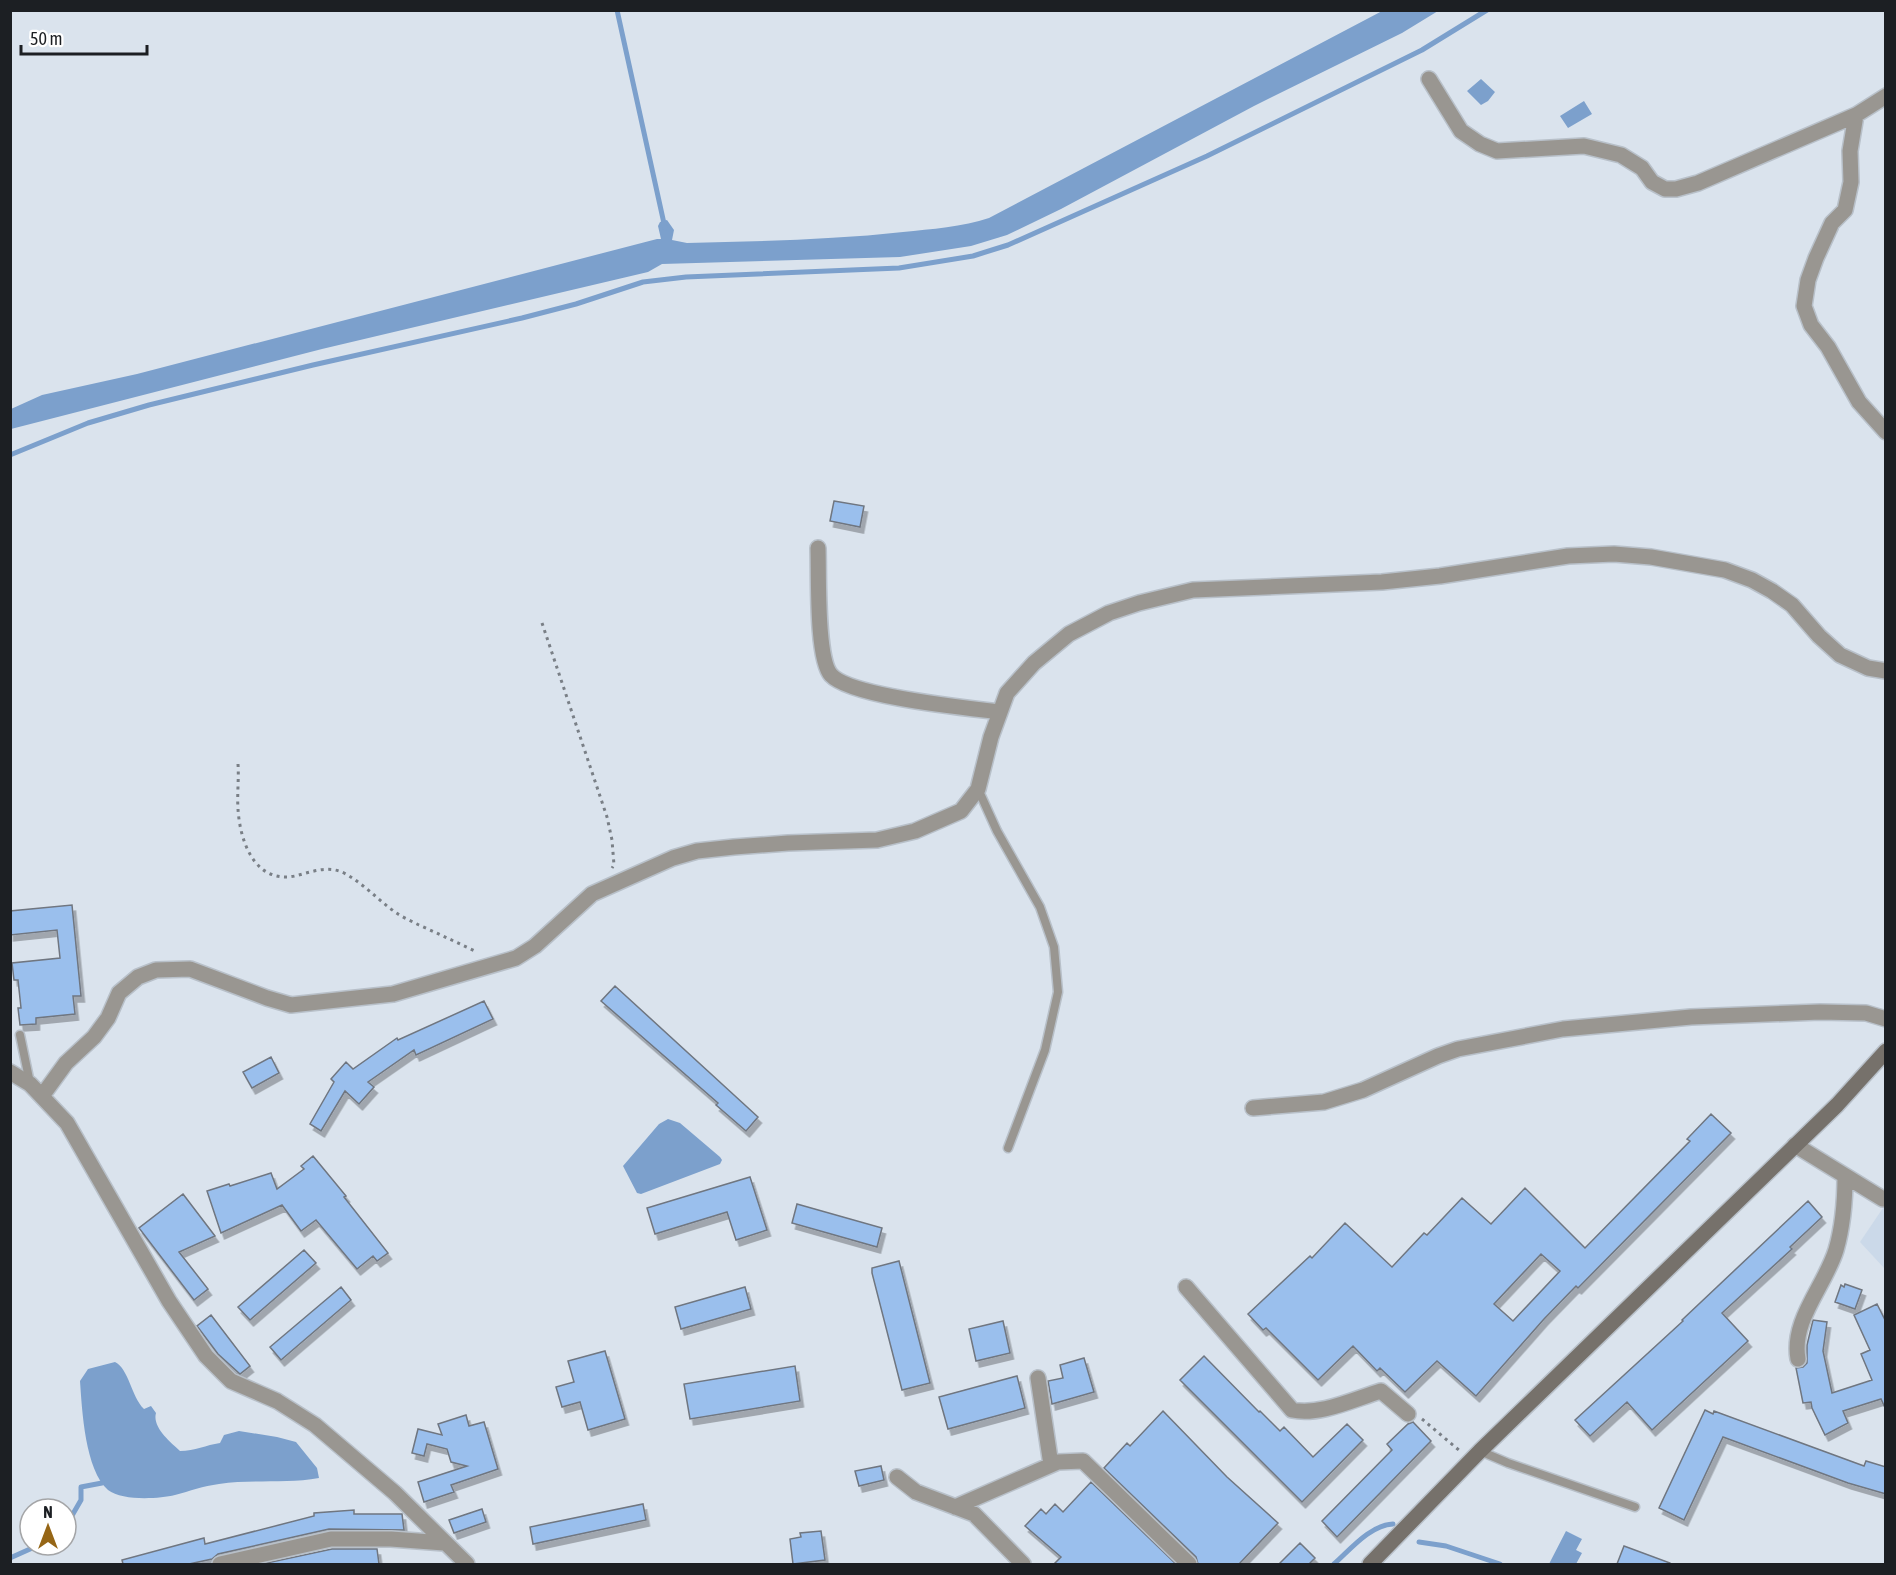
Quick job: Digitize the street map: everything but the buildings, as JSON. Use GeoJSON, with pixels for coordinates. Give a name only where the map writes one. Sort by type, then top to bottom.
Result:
{"type":"FeatureCollection","features":[{"type":"Feature","properties":{"kind":"street"},"geometry":{"type":"LineString","coordinates":[[1429,79],[1461,131],[1480,144],[1497,151],[1584,146],[1621,155],[1642,168],[1652,182],[1665,189],[1676,189],[1698,183],[1856,115],[1886,96]]}},
{"type":"Feature","properties":{"kind":"street"},"geometry":{"type":"LineString","coordinates":[[1856,115],[1850,151],[1851,182],[1845,210],[1832,223],[1816,258],[1808,280],[1804,306],[1810,325],[1828,347],[1859,402],[1886,432]]}},
{"type":"Feature","properties":{"kind":"street"},"geometry":{"type":"LineString","coordinates":[[818,548],[822,655],[831,675],[851,687],[931,704],[1000,712]]}},
{"type":"Feature","properties":{"kind":"street"},"geometry":{"type":"LineString","coordinates":[[42,1096],[66,1064],[94,1037],[108,1018],[119,993],[138,977],[156,970],[190,969],[291,1005],[393,994],[516,958],[535,946],[592,894],[673,858],[697,851],[788,843],[877,840],[915,831],[962,811],[978,789],[991,737],[1007,693],[1034,663],[1069,634],[1109,613],[1193,590],[1382,582],[1440,576],[1568,556],[1623,555],[1682,561],[1725,570],[1752,580],[1785,600],[1840,655],[1868,668],[1886,671]]}},
{"type":"Feature","properties":{"kind":"street"},"geometry":{"type":"LineString","coordinates":[[1253,1108],[1324,1102],[1363,1090],[1458,1049],[1563,1029],[1691,1017],[1820,1012],[1866,1013],[1886,1019]]}},
{"type":"Feature","properties":{"kind":"street"},"geometry":{"type":"LineString","coordinates":[[1370,1564],[1475,1456],[1837,1104],[1886,1051]]}},
{"type":"Feature","properties":{"kind":"street"},"geometry":{"type":"LineString","coordinates":[[10,1072],[30,1084],[67,1124],[169,1301],[206,1356],[231,1381],[277,1401],[315,1425],[394,1493],[467,1564]]}},
{"type":"Feature","properties":{"kind":"street"},"geometry":{"type":"LineString","coordinates":[[1795,1145],[1883,1199]]}},
{"type":"Feature","properties":{"kind":"street"},"geometry":{"type":"LineString","coordinates":[[1798,1359],[1797,1350],[1804,1316],[1824,1278],[1841,1230],[1845,1206],[1845,1176]]}},
{"type":"Feature","properties":{"kind":"street"},"geometry":{"type":"LineString","coordinates":[[1186,1287],[1292,1410],[1301,1412],[1331,1406],[1381,1391],[1408,1414]]}},
{"type":"Feature","properties":{"kind":"street"},"geometry":{"type":"LineString","coordinates":[[1038,1378],[1051,1465]]}},
{"type":"Feature","properties":{"kind":"street"},"geometry":{"type":"LineString","coordinates":[[954,1507],[1058,1462],[1083,1461],[1189,1564]]}},
{"type":"Feature","properties":{"kind":"street"},"geometry":{"type":"LineString","coordinates":[[897,1477],[916,1492],[974,1514],[1023,1564]]}},
{"type":"Feature","properties":{"kind":"street"},"geometry":{"type":"LineString","coordinates":[[220,1564],[332,1539],[391,1539],[444,1543]]}},
{"type":"Feature","properties":{"kind":"lane"},"geometry":{"type":"LineString","coordinates":[[978,789],[997,831],[1040,907],[1054,947],[1058,992],[1045,1050],[1008,1148]]}},
{"type":"Feature","properties":{"kind":"lane"},"geometry":{"type":"LineString","coordinates":[[20,1035],[30,1084]]}},
{"type":"Feature","properties":{"kind":"lane"},"geometry":{"type":"LineString","coordinates":[[1475,1456],[1508,1463],[1635,1508]]}},
{"type":"Feature","properties":{"kind":"path"},"geometry":{"type":"LineString","coordinates":[[542,623],[610,828],[614,865],[600,890]]}},
{"type":"Feature","properties":{"kind":"path"},"geometry":{"type":"LineString","coordinates":[[238,764],[240,782],[238,810],[254,864],[266,873],[277,877],[324,869],[340,872],[370,890],[396,913],[501,963]]}},
{"type":"Feature","properties":{"kind":"path"},"geometry":{"type":"LineString","coordinates":[[1408,1414],[1424,1420],[1475,1456]]}},
{"type":"Feature","properties":{"kind":"shaded area"},"geometry":{"type":"Polygon","coordinates":[[[1885,1205],[1885,1269],[1860,1242],[1885,1205]]]}},
{"type":"Feature","properties":{"kind":"water"},"geometry":{"type":"Polygon","coordinates":[[[1384,10],[1438,11],[1402,33],[1254,106],[1061,209],[1007,235],[971,246],[900,257],[662,264],[648,272],[322,349],[11,429],[11,409],[42,395],[137,374],[661,239],[658,226],[660,222],[667,220],[674,230],[672,240],[687,243],[849,237],[936,229],[989,218],[1384,10]]]}},
{"type":"Feature","properties":{"kind":"water"},"geometry":{"type":"Polygon","coordinates":[[[1481,79],[1495,92],[1488,101],[1481,105],[1467,91],[1481,79]]]}},
{"type":"Feature","properties":{"kind":"water"},"geometry":{"type":"Polygon","coordinates":[[[1584,101],[1592,114],[1568,128],[1560,116],[1584,101]]]}},
{"type":"Feature","properties":{"kind":"water"},"geometry":{"type":"Polygon","coordinates":[[[668,1119],[680,1123],[722,1160],[720,1164],[641,1194],[637,1193],[623,1166],[659,1124],[668,1119]]]}},
{"type":"Feature","properties":{"kind":"water"},"geometry":{"type":"Polygon","coordinates":[[[115,1362],[124,1370],[140,1404],[144,1409],[151,1406],[156,1413],[155,1418],[159,1429],[180,1451],[220,1443],[224,1435],[239,1431],[277,1437],[296,1442],[317,1468],[319,1478],[219,1484],[159,1497],[140,1498],[114,1494],[100,1481],[94,1469],[86,1439],[80,1381],[88,1369],[115,1362]]]}},
{"type":"Feature","properties":{"kind":"water"},"geometry":{"type":"Polygon","coordinates":[[[1566,1531],[1582,1539],[1576,1550],[1582,1553],[1576,1564],[1549,1564],[1566,1531]]]}},
{"type":"Feature","properties":{"kind":"waterway"},"geometry":{"type":"LineString","coordinates":[[617,10],[665,228]]}},
{"type":"Feature","properties":{"kind":"waterway"},"geometry":{"type":"LineString","coordinates":[[10,455],[88,423],[149,405],[522,318],[576,304],[643,282],[686,277],[899,268],[973,256],[1008,245],[1207,156],[1422,50],[1487,10]]}},
{"type":"Feature","properties":{"kind":"waterway"},"geometry":{"type":"LineString","coordinates":[[78,1505],[81,1500],[81,1487],[102,1483]]}},
{"type":"Feature","properties":{"kind":"waterway"},"geometry":{"type":"LineString","coordinates":[[1334,1564],[1368,1533],[1393,1524]]}},
{"type":"Feature","properties":{"kind":"waterway"},"geometry":{"type":"LineString","coordinates":[[1419,1542],[1446,1546],[1500,1564]]}},
{"type":"Feature","properties":{"kind":"waterway"},"geometry":{"type":"LineString","coordinates":[[10,1558],[18,1554]]}}]}
